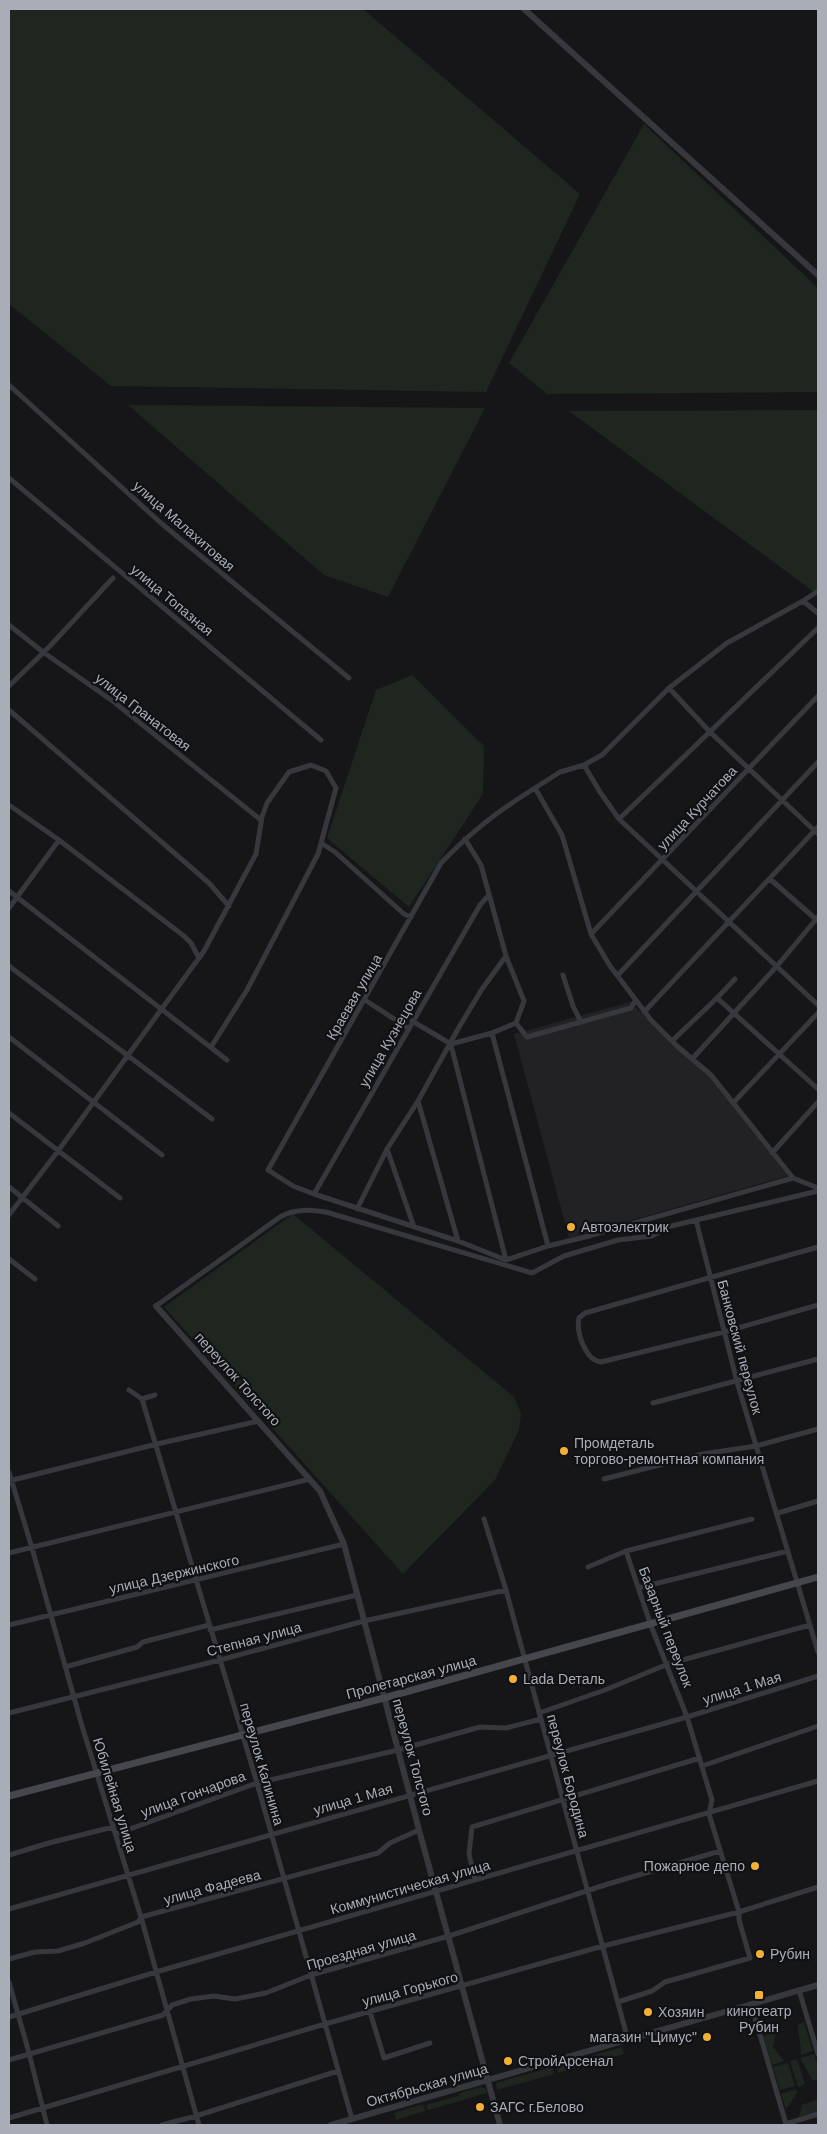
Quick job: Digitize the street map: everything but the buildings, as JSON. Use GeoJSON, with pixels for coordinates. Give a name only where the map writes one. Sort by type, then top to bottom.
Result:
{"type":"FeatureCollection","features":[{"type":"Feature","properties":{"kind":"main road","name":"Пролетарская улица"},"geometry":{"type":"LineString","coordinates":[[9,1796],[384,1698],[818,1577]]}},
{"type":"Feature","properties":{"kind":"street"},"geometry":{"type":"LineString","coordinates":[[524,9],[818,275]]}},
{"type":"Feature","properties":{"kind":"street","name":"улица Малахитовая"},"geometry":{"type":"LineString","coordinates":[[9,385],[162,524],[349,678]]}},
{"type":"Feature","properties":{"kind":"street","name":"улица Топазная"},"geometry":{"type":"LineString","coordinates":[[9,478],[321,740]]}},
{"type":"Feature","properties":{"kind":"street"},"geometry":{"type":"LineString","coordinates":[[9,686],[113,578]]}},
{"type":"Feature","properties":{"kind":"street","name":"Краевая улица"},"geometry":{"type":"LineString","coordinates":[[314,1194],[294,1186],[268,1170],[441,863],[465,838],[498,811],[560,772],[584,766],[602,755],[670,688],[727,643],[803,601],[818,590]]}},
{"type":"Feature","properties":{"kind":"street"},"geometry":{"type":"LineString","coordinates":[[803,601],[818,613]]}},
{"type":"Feature","properties":{"kind":"street","name":"улица Гранатовая"},"geometry":{"type":"LineString","coordinates":[[9,624],[43,652],[114,702],[262,820]]}},
{"type":"Feature","properties":{"kind":"street"},"geometry":{"type":"LineString","coordinates":[[619,819],[818,628]]}},
{"type":"Feature","properties":{"kind":"street"},"geometry":{"type":"LineString","coordinates":[[644,1012],[817,831],[781,800],[710,732],[670,688]]}},
{"type":"Feature","properties":{"kind":"street","name":"улица Курчатова"},"geometry":{"type":"LineString","coordinates":[[590,934],[663,860],[818,696]]}},
{"type":"Feature","properties":{"kind":"street"},"geometry":{"type":"LineString","coordinates":[[9,710],[209,883],[229,906]]}},
{"type":"Feature","properties":{"kind":"street"},"geometry":{"type":"LineString","coordinates":[[618,975],[818,762]]}},
{"type":"Feature","properties":{"kind":"street"},"geometry":{"type":"LineString","coordinates":[[9,1215],[94,1103],[199,958],[256,854],[267,803],[289,772],[311,765],[326,771],[336,788],[318,854],[247,990],[211,1047]]}},
{"type":"Feature","properties":{"kind":"street"},"geometry":{"type":"LineString","coordinates":[[584,766],[619,819],[818,1005]]}},
{"type":"Feature","properties":{"kind":"street"},"geometry":{"type":"LineString","coordinates":[[535,788],[562,835],[590,934],[610,966],[644,1012],[672,1041],[711,1074],[793,1178],[818,1189]]}},
{"type":"Feature","properties":{"kind":"street"},"geometry":{"type":"LineString","coordinates":[[9,805],[59,840],[184,936],[194,948],[199,958]]}},
{"type":"Feature","properties":{"kind":"street"},"geometry":{"type":"LineString","coordinates":[[450,1044],[516,1023],[524,1001],[506,956],[481,865],[465,838]]}},
{"type":"Feature","properties":{"kind":"street"},"geometry":{"type":"LineString","coordinates":[[9,908],[59,840]]}},
{"type":"Feature","properties":{"kind":"street"},"geometry":{"type":"LineString","coordinates":[[321,843],[335,852],[404,914],[411,917]]}},
{"type":"Feature","properties":{"kind":"street"},"geometry":{"type":"LineString","coordinates":[[692,1059],[818,919],[770,879]]}},
{"type":"Feature","properties":{"kind":"street"},"geometry":{"type":"LineString","coordinates":[[9,891],[227,1060]]}},
{"type":"Feature","properties":{"kind":"street","name":"улица Кузнецова"},"geometry":{"type":"LineString","coordinates":[[314,1194],[412,1021],[480,905],[489,895]]}},
{"type":"Feature","properties":{"kind":"street"},"geometry":{"type":"LineString","coordinates":[[357,1209],[387,1149],[418,1101],[482,989],[506,956]]}},
{"type":"Feature","properties":{"kind":"street"},"geometry":{"type":"LineString","coordinates":[[9,966],[129,1054],[212,1119]]}},
{"type":"Feature","properties":{"kind":"street"},"geometry":{"type":"LineString","coordinates":[[563,975],[573,1006],[582,1022]]}},
{"type":"Feature","properties":{"kind":"street"},"geometry":{"type":"LineString","coordinates":[[672,1041],[735,979]]}},
{"type":"Feature","properties":{"kind":"street"},"geometry":{"type":"LineString","coordinates":[[717,998],[818,1089]]}},
{"type":"Feature","properties":{"kind":"street"},"geometry":{"type":"LineString","coordinates":[[365,1000],[408,1028]]}},
{"type":"Feature","properties":{"kind":"street"},"geometry":{"type":"LineString","coordinates":[[516,1023],[528,1036],[631,1008],[635,1001]]}},
{"type":"Feature","properties":{"kind":"street"},"geometry":{"type":"LineString","coordinates":[[733,1103],[818,1013]]}},
{"type":"Feature","properties":{"kind":"street"},"geometry":{"type":"LineString","coordinates":[[412,1021],[450,1044],[506,1260]]}},
{"type":"Feature","properties":{"kind":"street"},"geometry":{"type":"LineString","coordinates":[[492,1032],[548,1246]]}},
{"type":"Feature","properties":{"kind":"street"},"geometry":{"type":"LineString","coordinates":[[9,1036],[162,1155]]}},
{"type":"Feature","properties":{"kind":"street"},"geometry":{"type":"LineString","coordinates":[[418,1101],[458,1242]]}},
{"type":"Feature","properties":{"kind":"street"},"geometry":{"type":"LineString","coordinates":[[772,1153],[818,1102]]}},
{"type":"Feature","properties":{"kind":"street"},"geometry":{"type":"LineString","coordinates":[[9,1113],[120,1198]]}},
{"type":"Feature","properties":{"kind":"street"},"geometry":{"type":"LineString","coordinates":[[387,1149],[414,1227]]}},
{"type":"Feature","properties":{"kind":"street"},"geometry":{"type":"LineString","coordinates":[[314,1194],[506,1260],[548,1246],[793,1178]]}},
{"type":"Feature","properties":{"kind":"street"},"geometry":{"type":"LineString","coordinates":[[9,1187],[58,1226]]}},
{"type":"Feature","properties":{"kind":"street"},"geometry":{"type":"LineString","coordinates":[[156,1306],[280,1217],[302,1209],[326,1212],[532,1273],[564,1256],[618,1240],[652,1236],[667,1227],[818,1189]]}},
{"type":"Feature","properties":{"kind":"street","name":"Банковский переулок"},"geometry":{"type":"LineString","coordinates":[[696,1220],[737,1382],[778,1513],[818,1652]]}},
{"type":"Feature","properties":{"kind":"street"},"geometry":{"type":"LineString","coordinates":[[818,1247],[585,1313],[579,1318],[578,1325],[591,1358],[595,1362],[601,1362],[724,1332],[818,1305]]}},
{"type":"Feature","properties":{"kind":"street"},"geometry":{"type":"LineString","coordinates":[[9,1258],[35,1279]]}},
{"type":"Feature","properties":{"kind":"street","name":"переулок Толстого"},"geometry":{"type":"LineString","coordinates":[[156,1306],[320,1491],[344,1544],[419,1830],[500,2125]]}},
{"type":"Feature","properties":{"kind":"street"},"geometry":{"type":"LineString","coordinates":[[653,1403],[737,1382],[818,1358]]}},
{"type":"Feature","properties":{"kind":"street"},"geometry":{"type":"LineString","coordinates":[[129,1390],[142,1399],[155,1395]]}},
{"type":"Feature","properties":{"kind":"street","name":"переулок Калинина"},"geometry":{"type":"LineString","coordinates":[[142,1399],[157,1444],[256,1783],[352,2119]]}},
{"type":"Feature","properties":{"kind":"street"},"geometry":{"type":"LineString","coordinates":[[10,1481],[157,1444],[259,1421]]}},
{"type":"Feature","properties":{"kind":"street"},"geometry":{"type":"LineString","coordinates":[[604,1479],[703,1454],[756,1446],[818,1429]]}},
{"type":"Feature","properties":{"kind":"street","name":"Юбилейная улица"},"geometry":{"type":"LineString","coordinates":[[9,1472],[10,1481],[32,1548],[65,1667],[141,1917],[199,2125]]}},
{"type":"Feature","properties":{"kind":"street"},"geometry":{"type":"LineString","coordinates":[[9,1553],[310,1479]]}},
{"type":"Feature","properties":{"kind":"street"},"geometry":{"type":"LineString","coordinates":[[778,1513],[818,1502]]}},
{"type":"Feature","properties":{"kind":"street","name":"переулок Бородина"},"geometry":{"type":"LineString","coordinates":[[484,1519],[506,1590],[628,2040]]}},
{"type":"Feature","properties":{"kind":"street"},"geometry":{"type":"LineString","coordinates":[[588,1567],[626,1551],[752,1519]]}},
{"type":"Feature","properties":{"kind":"street","name":"улица Дзержинского"},"geometry":{"type":"LineString","coordinates":[[9,1625],[344,1544]]}},
{"type":"Feature","properties":{"kind":"street","name":"Базарный переулок"},"geometry":{"type":"LineString","coordinates":[[618,2002],[652,1990],[665,1982],[750,1958],[739,1920],[739,1912],[709,1814],[712,1800],[700,1758],[668,1664],[650,1623],[641,1588],[626,1551]]}},
{"type":"Feature","properties":{"kind":"street"},"geometry":{"type":"LineString","coordinates":[[641,1588],[788,1551]]}},
{"type":"Feature","properties":{"kind":"street","name":"Степная улица"},"geometry":{"type":"LineString","coordinates":[[9,1713],[220,1660],[364,1621],[506,1590]]}},
{"type":"Feature","properties":{"kind":"street"},"geometry":{"type":"LineString","coordinates":[[65,1667],[138,1647],[143,1642],[357,1595]]}},
{"type":"Feature","properties":{"kind":"street"},"geometry":{"type":"LineString","coordinates":[[539,1713],[604,1690],[668,1664],[810,1625]]}},
{"type":"Feature","properties":{"kind":"street","name":"улица 1 Мая"},"geometry":{"type":"LineString","coordinates":[[9,1909],[550,1754],[687,1717],[818,1676]]}},
{"type":"Feature","properties":{"kind":"street","name":"улица Гончарова"},"geometry":{"type":"LineString","coordinates":[[116,1834],[256,1783],[398,1750],[480,1727],[506,1728],[541,1719]]}},
{"type":"Feature","properties":{"kind":"street"},"geometry":{"type":"LineString","coordinates":[[702,1766],[818,1726]]}},
{"type":"Feature","properties":{"kind":"street"},"geometry":{"type":"LineString","coordinates":[[475,1880],[469,1854],[472,1827],[700,1758]]}},
{"type":"Feature","properties":{"kind":"street","name":"Коммунистическая улица"},"geometry":{"type":"LineString","coordinates":[[9,2017],[156,1972],[818,1781]]}},
{"type":"Feature","properties":{"kind":"street"},"geometry":{"type":"LineString","coordinates":[[9,1855],[113,1827]]}},
{"type":"Feature","properties":{"kind":"street","name":"улица Фадеева"},"geometry":{"type":"LineString","coordinates":[[9,1959],[35,1952],[58,1951],[85,1943],[138,1922],[141,1917],[378,1853],[390,1843],[419,1830]]}},
{"type":"Feature","properties":{"kind":"street","name":"Проездная улица"},"geometry":{"type":"LineString","coordinates":[[9,2060],[163,2015],[172,2005],[191,1999],[214,1996],[235,1999],[266,1994],[311,1975],[449,1936],[720,1851]]}},
{"type":"Feature","properties":{"kind":"street","name":"улица Горького"},"geometry":{"type":"LineString","coordinates":[[9,2118],[325,2024],[463,1987],[603,1946],[739,1912],[818,1887]]}},
{"type":"Feature","properties":{"kind":"street"},"geometry":{"type":"LineString","coordinates":[[9,1982],[47,2125]]}},
{"type":"Feature","properties":{"kind":"street","name":"Октябрьская улица"},"geometry":{"type":"LineString","coordinates":[[331,2125],[818,1985]]}},
{"type":"Feature","properties":{"kind":"street"},"geometry":{"type":"LineString","coordinates":[[799,1990],[818,2054]]}},
{"type":"Feature","properties":{"kind":"street"},"geometry":{"type":"LineString","coordinates":[[751,2004],[786,2124],[818,2114]]}},
{"type":"Feature","properties":{"kind":"street"},"geometry":{"type":"LineString","coordinates":[[370,2012],[384,2058],[430,2044]]}},
{"type":"Feature","properties":{"kind":"street"},"geometry":{"type":"LineString","coordinates":[[162,2125],[338,2071]]}},
{"type":"Feature","properties":{"kind":"shaded area"},"geometry":{"type":"Polygon","coordinates":[[[9,9],[363,9],[580,194],[486,392],[111,386],[9,304],[9,9]]]}},
{"type":"Feature","properties":{"kind":"shaded area"},"geometry":{"type":"Polygon","coordinates":[[[644,124],[818,288],[818,392],[547,394],[509,363],[644,124]]]}},
{"type":"Feature","properties":{"kind":"shaded area"},"geometry":{"type":"Polygon","coordinates":[[[128,405],[485,408],[388,597],[324,575],[128,405]]]}},
{"type":"Feature","properties":{"kind":"shaded area"},"geometry":{"type":"Polygon","coordinates":[[[818,410],[818,595],[569,411],[818,410]]]}},
{"type":"Feature","properties":{"kind":"shaded area"},"geometry":{"type":"Polygon","coordinates":[[[412,675],[484,746],[483,794],[409,907],[327,838],[376,690],[412,675]]]}},
{"type":"Feature","properties":{"kind":"shaded area"},"geometry":{"type":"Polygon","coordinates":[[[630,1002],[685,1055],[709,1075],[788,1176],[569,1238],[514,1034],[630,1002]]]}},
{"type":"Feature","properties":{"kind":"shaded area"},"geometry":{"type":"Polygon","coordinates":[[[293,1214],[514,1397],[521,1414],[519,1430],[495,1480],[403,1574],[164,1307],[293,1214]]]}},
{"type":"Feature","properties":{"kind":"shaded area"},"geometry":{"type":"Polygon","coordinates":[[[804,2022],[813,2051],[801,2055],[798,2024],[804,2022]]]}},
{"type":"Feature","properties":{"kind":"shaded area"},"geometry":{"type":"Polygon","coordinates":[[[776,2032],[773,2047],[784,2061],[772,2065],[763,2036],[776,2032]]]}},
{"type":"Feature","properties":{"kind":"shaded area"},"geometry":{"type":"Polygon","coordinates":[[[622,2047],[624,2054],[558,2073],[556,2066],[622,2047]]]}},
{"type":"Feature","properties":{"kind":"shaded area"},"geometry":{"type":"Polygon","coordinates":[[[814,2054],[818,2066],[818,2079],[813,2081],[800,2058],[814,2054]]]}},
{"type":"Feature","properties":{"kind":"shaded area"},"geometry":{"type":"Polygon","coordinates":[[[797,2059],[805,2084],[798,2087],[790,2061],[797,2059]]]}},
{"type":"Feature","properties":{"kind":"shaded area"},"geometry":{"type":"Polygon","coordinates":[[[788,2063],[795,2086],[780,2090],[773,2067],[788,2063]]]}},
{"type":"Feature","properties":{"kind":"shaded area"},"geometry":{"type":"Polygon","coordinates":[[[552,2067],[554,2074],[497,2090],[496,2083],[552,2067]]]}},
{"type":"Feature","properties":{"kind":"shaded area"},"geometry":{"type":"Polygon","coordinates":[[[481,2087],[486,2089],[487,2093],[428,2110],[426,2105],[458,2096],[460,2093],[481,2087]]]}},
{"type":"Feature","properties":{"kind":"shaded area"},"geometry":{"type":"Polygon","coordinates":[[[796,2089],[797,2093],[786,2109],[781,2094],[796,2089]]]}},
{"type":"Feature","properties":{"kind":"shaded area"},"geometry":{"type":"Polygon","coordinates":[[[818,2101],[818,2111],[799,2117],[802,2105],[818,2101]]]}},
{"type":"Feature","properties":{"kind":"shaded area"},"geometry":{"type":"Polygon","coordinates":[[[423,2104],[425,2111],[396,2120],[394,2113],[423,2104]]]}},
{"type":"Feature","properties":{"kind":"place","name":"Автоэлектрик"},"geometry":{"type":"Point","coordinates":[571,1227]}},
{"type":"Feature","properties":{"kind":"place","name":"Промдеталь торгово-ремонтная компания"},"geometry":{"type":"Point","coordinates":[564,1451]}},
{"type":"Feature","properties":{"kind":"place","name":"Lada Dеталь"},"geometry":{"type":"Point","coordinates":[513,1679]}},
{"type":"Feature","properties":{"kind":"place","name":"Пожарное депо"},"geometry":{"type":"Point","coordinates":[755,1866]}},
{"type":"Feature","properties":{"kind":"place","name":"Рубин"},"geometry":{"type":"Point","coordinates":[760,1954]}},
{"type":"Feature","properties":{"kind":"place","name":"кинотеатр Рубин"},"geometry":{"type":"Point","coordinates":[759,1995]}},
{"type":"Feature","properties":{"kind":"place","name":"Хозяин"},"geometry":{"type":"Point","coordinates":[648,2012]}},
{"type":"Feature","properties":{"kind":"place","name":"магазин \"Цимус\""},"geometry":{"type":"Point","coordinates":[707,2037]}},
{"type":"Feature","properties":{"kind":"place","name":"СтройАрсенал"},"geometry":{"type":"Point","coordinates":[508,2061]}},
{"type":"Feature","properties":{"kind":"place","name":"ЗАГС г.Белово"},"geometry":{"type":"Point","coordinates":[480,2107]}}]}
